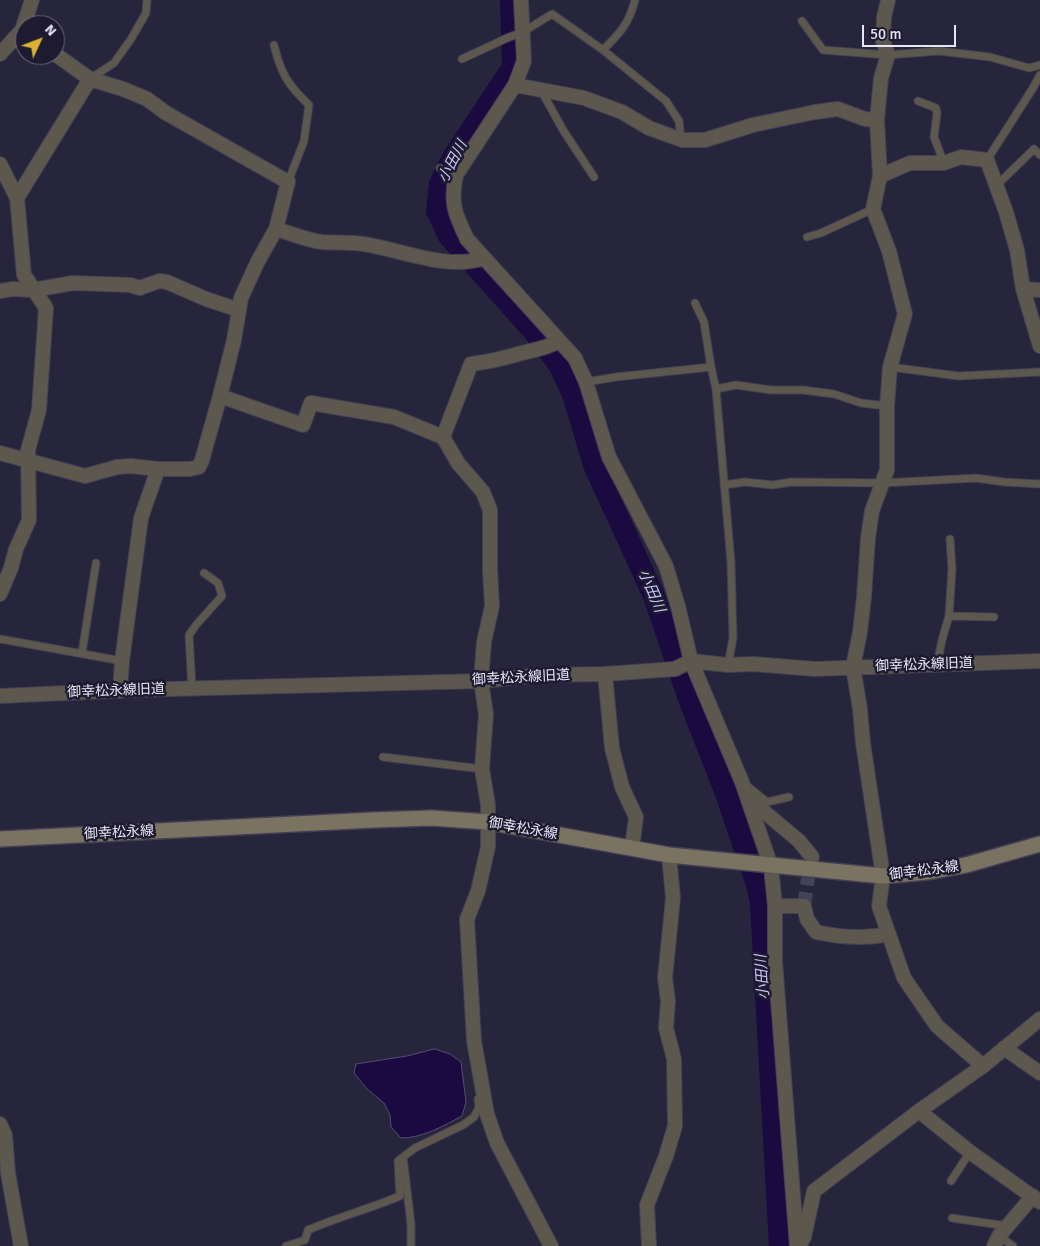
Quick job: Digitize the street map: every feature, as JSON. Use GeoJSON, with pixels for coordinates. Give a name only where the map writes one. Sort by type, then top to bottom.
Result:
{"type":"FeatureCollection","features":[{"type":"Feature","properties":{"kind":"main road","name":"御幸松永線"},"geometry":{"type":"LineString","coordinates":[[0,839],[431,818],[488,822],[670,855],[883,876],[966,866],[1040,844]]}},
{"type":"Feature","properties":{"kind":"street"},"geometry":{"type":"LineString","coordinates":[[28,15],[32,0]]}},
{"type":"Feature","properties":{"kind":"street"},"geometry":{"type":"LineString","coordinates":[[521,0],[524,61],[514,85],[454,175],[452,193],[455,215],[476,260],[554,344],[575,358],[586,382],[609,457],[666,566],[678,606],[689,662],[747,797],[767,865],[775,906],[775,960],[798,1246]]}},
{"type":"Feature","properties":{"kind":"street"},"geometry":{"type":"LineString","coordinates":[[888,0],[884,18],[883,41],[888,55],[882,78],[876,120],[880,176],[873,209],[889,251],[905,314],[890,367],[887,406],[888,470],[872,511],[860,632],[852,667],[860,708],[863,743],[883,876],[879,906],[904,978],[937,1026],[983,1066]]}},
{"type":"Feature","properties":{"kind":"street"},"geometry":{"type":"LineString","coordinates":[[0,54],[15,39]]}},
{"type":"Feature","properties":{"kind":"street"},"geometry":{"type":"LineString","coordinates":[[0,453],[85,476],[118,467],[190,469],[199,467],[234,340],[241,298],[276,229],[288,182],[166,112],[147,99],[90,79],[65,61]]}},
{"type":"Feature","properties":{"kind":"street"},"geometry":{"type":"LineString","coordinates":[[17,198],[90,79]]}},
{"type":"Feature","properties":{"kind":"street"},"geometry":{"type":"LineString","coordinates":[[514,85],[584,98],[622,112],[649,128],[682,140],[705,140],[753,125],[838,109],[865,119],[876,120]]}},
{"type":"Feature","properties":{"kind":"street"},"geometry":{"type":"LineString","coordinates":[[880,176],[910,163],[944,163],[961,157],[987,160],[997,184],[1017,250],[1023,289],[1040,346]]}},
{"type":"Feature","properties":{"kind":"street"},"geometry":{"type":"LineString","coordinates":[[0,164],[17,198],[24,275],[46,308],[39,410],[28,450],[29,520],[16,549],[11,568],[0,594]]}},
{"type":"Feature","properties":{"kind":"street"},"geometry":{"type":"LineString","coordinates":[[276,229],[319,242],[362,244],[397,250],[430,260],[476,260]]}},
{"type":"Feature","properties":{"kind":"street"},"geometry":{"type":"LineString","coordinates":[[0,291],[13,289],[33,290],[73,283],[130,285],[140,288],[159,281],[168,282],[206,299],[239,310]]}},
{"type":"Feature","properties":{"kind":"street"},"geometry":{"type":"LineString","coordinates":[[1023,289],[1040,290]]}},
{"type":"Feature","properties":{"kind":"street"},"geometry":{"type":"LineString","coordinates":[[443,437],[471,364],[491,362],[554,344]]}},
{"type":"Feature","properties":{"kind":"street"},"geometry":{"type":"LineString","coordinates":[[220,396],[304,425],[311,402],[394,417],[443,437],[458,463],[482,492],[490,510],[492,606],[484,642],[481,680],[486,714],[482,769],[488,805],[488,847],[478,891],[467,919],[474,1042],[487,1114],[497,1143],[551,1246]]}},
{"type":"Feature","properties":{"kind":"street"},"geometry":{"type":"LineString","coordinates":[[120,691],[122,661],[141,518],[158,469]]}},
{"type":"Feature","properties":{"kind":"street","name":"御幸松永線旧道"},"geometry":{"type":"LineString","coordinates":[[0,696],[605,674],[675,669],[689,662],[728,665],[753,664],[816,669],[1040,661]]}},
{"type":"Feature","properties":{"kind":"street"},"geometry":{"type":"LineString","coordinates":[[605,674],[612,748],[622,787],[636,817],[632,848]]}},
{"type":"Feature","properties":{"kind":"street"},"geometry":{"type":"LineString","coordinates":[[747,797],[799,841],[812,857]]}},
{"type":"Feature","properties":{"kind":"street"},"geometry":{"type":"LineString","coordinates":[[649,1246],[647,1205],[666,1156],[675,1126],[674,1059],[666,1028],[668,1001],[665,978],[673,898],[670,855]]}},
{"type":"Feature","properties":{"kind":"street"},"geometry":{"type":"LineString","coordinates":[[775,906],[804,906],[806,919],[816,932],[832,936],[877,937],[889,934]]}},
{"type":"Feature","properties":{"kind":"street"},"geometry":{"type":"LineString","coordinates":[[798,1246],[804,1237],[814,1191],[919,1111],[983,1066],[1040,1019]]}},
{"type":"Feature","properties":{"kind":"street"},"geometry":{"type":"LineString","coordinates":[[1004,1048],[1040,1073]]}},
{"type":"Feature","properties":{"kind":"street"},"geometry":{"type":"LineString","coordinates":[[919,1111],[970,1152],[1036,1199],[1000,1236]]}},
{"type":"Feature","properties":{"kind":"street"},"geometry":{"type":"LineString","coordinates":[[0,1124],[6,1136],[8,1173],[21,1246]]}},
{"type":"Feature","properties":{"kind":"lane"},"geometry":{"type":"LineString","coordinates":[[90,79],[114,63],[146,13],[147,0]]}},
{"type":"Feature","properties":{"kind":"lane"},"geometry":{"type":"LineString","coordinates":[[603,50],[621,33],[631,17],[635,0]]}},
{"type":"Feature","properties":{"kind":"lane"},"geometry":{"type":"LineString","coordinates":[[462,59],[522,33],[552,14],[603,50],[666,100],[679,121],[682,140]]}},
{"type":"Feature","properties":{"kind":"lane"},"geometry":{"type":"LineString","coordinates":[[802,22],[824,50],[888,55],[939,51],[990,57],[1029,68],[1040,65]]}},
{"type":"Feature","properties":{"kind":"lane"},"geometry":{"type":"LineString","coordinates":[[274,45],[279,67],[292,88],[309,105],[304,141],[288,182]]}},
{"type":"Feature","properties":{"kind":"lane"},"geometry":{"type":"LineString","coordinates":[[987,160],[1040,75]]}},
{"type":"Feature","properties":{"kind":"lane"},"geometry":{"type":"LineString","coordinates":[[540,90],[563,130],[594,177]]}},
{"type":"Feature","properties":{"kind":"lane"},"geometry":{"type":"LineString","coordinates":[[918,101],[936,108],[934,137],[944,163]]}},
{"type":"Feature","properties":{"kind":"lane"},"geometry":{"type":"LineString","coordinates":[[997,184],[1034,149],[1040,155]]}},
{"type":"Feature","properties":{"kind":"lane"},"geometry":{"type":"LineString","coordinates":[[440,168],[454,175]]}},
{"type":"Feature","properties":{"kind":"lane"},"geometry":{"type":"LineString","coordinates":[[806,237],[821,233],[873,209]]}},
{"type":"Feature","properties":{"kind":"lane"},"geometry":{"type":"LineString","coordinates":[[695,302],[704,322],[716,389],[731,562],[733,638],[728,665]]}},
{"type":"Feature","properties":{"kind":"lane"},"geometry":{"type":"LineString","coordinates":[[586,382],[711,367]]}},
{"type":"Feature","properties":{"kind":"lane"},"geometry":{"type":"LineString","coordinates":[[890,367],[958,376],[1040,372]]}},
{"type":"Feature","properties":{"kind":"lane"},"geometry":{"type":"LineString","coordinates":[[716,389],[736,386],[772,390],[802,390],[834,394],[861,403],[887,406]]}},
{"type":"Feature","properties":{"kind":"lane"},"geometry":{"type":"LineString","coordinates":[[724,485],[745,482],[773,485],[791,482],[883,484],[976,478],[1040,484]]}},
{"type":"Feature","properties":{"kind":"lane"},"geometry":{"type":"LineString","coordinates":[[938,665],[942,640],[949,616],[952,569],[950,539]]}},
{"type":"Feature","properties":{"kind":"lane"},"geometry":{"type":"LineString","coordinates":[[82,653],[96,563]]}},
{"type":"Feature","properties":{"kind":"lane"},"geometry":{"type":"LineString","coordinates":[[192,689],[189,635],[222,596],[218,583],[204,573]]}},
{"type":"Feature","properties":{"kind":"lane"},"geometry":{"type":"LineString","coordinates":[[949,616],[994,617]]}},
{"type":"Feature","properties":{"kind":"lane"},"geometry":{"type":"LineString","coordinates":[[0,639],[122,661]]}},
{"type":"Feature","properties":{"kind":"lane"},"geometry":{"type":"LineString","coordinates":[[383,757],[482,769]]}},
{"type":"Feature","properties":{"kind":"lane"},"geometry":{"type":"LineString","coordinates":[[742,782],[766,802],[789,797]]}},
{"type":"Feature","properties":{"kind":"lane"},"geometry":{"type":"LineString","coordinates":[[286,1246],[306,1243],[308,1230],[336,1218],[400,1196],[398,1161],[415,1148],[463,1125],[474,1117],[479,1108],[474,1042]]}},
{"type":"Feature","properties":{"kind":"lane"},"geometry":{"type":"LineString","coordinates":[[951,1181],[970,1152]]}},
{"type":"Feature","properties":{"kind":"lane"},"geometry":{"type":"LineString","coordinates":[[403,1157],[411,1224],[411,1246]]}},
{"type":"Feature","properties":{"kind":"lane"},"geometry":{"type":"LineString","coordinates":[[952,1218],[1000,1236],[1014,1246]]}},
{"type":"Feature","properties":{"kind":"shaded area"},"geometry":{"type":"Polygon","coordinates":[[[435,1049],[450,1054],[461,1062],[466,1102],[462,1116],[425,1134],[401,1138],[391,1127],[390,1115],[384,1103],[367,1089],[354,1073],[356,1064],[407,1056],[435,1049]]]}},
{"type":"Feature","properties":{"kind":"waterway","name":"小田川"},"geometry":{"type":"LineString","coordinates":[[511,0],[513,67],[454,156],[440,184],[437,211],[449,236],[536,334],[560,366],[573,394],[594,465],[654,596],[688,696],[727,796],[758,888],[761,903],[780,1246]]}},
{"type":"Feature","properties":{"kind":"tunnel"},"geometry":{"type":"LineString","coordinates":[[804,906],[811,857]]}}]}
